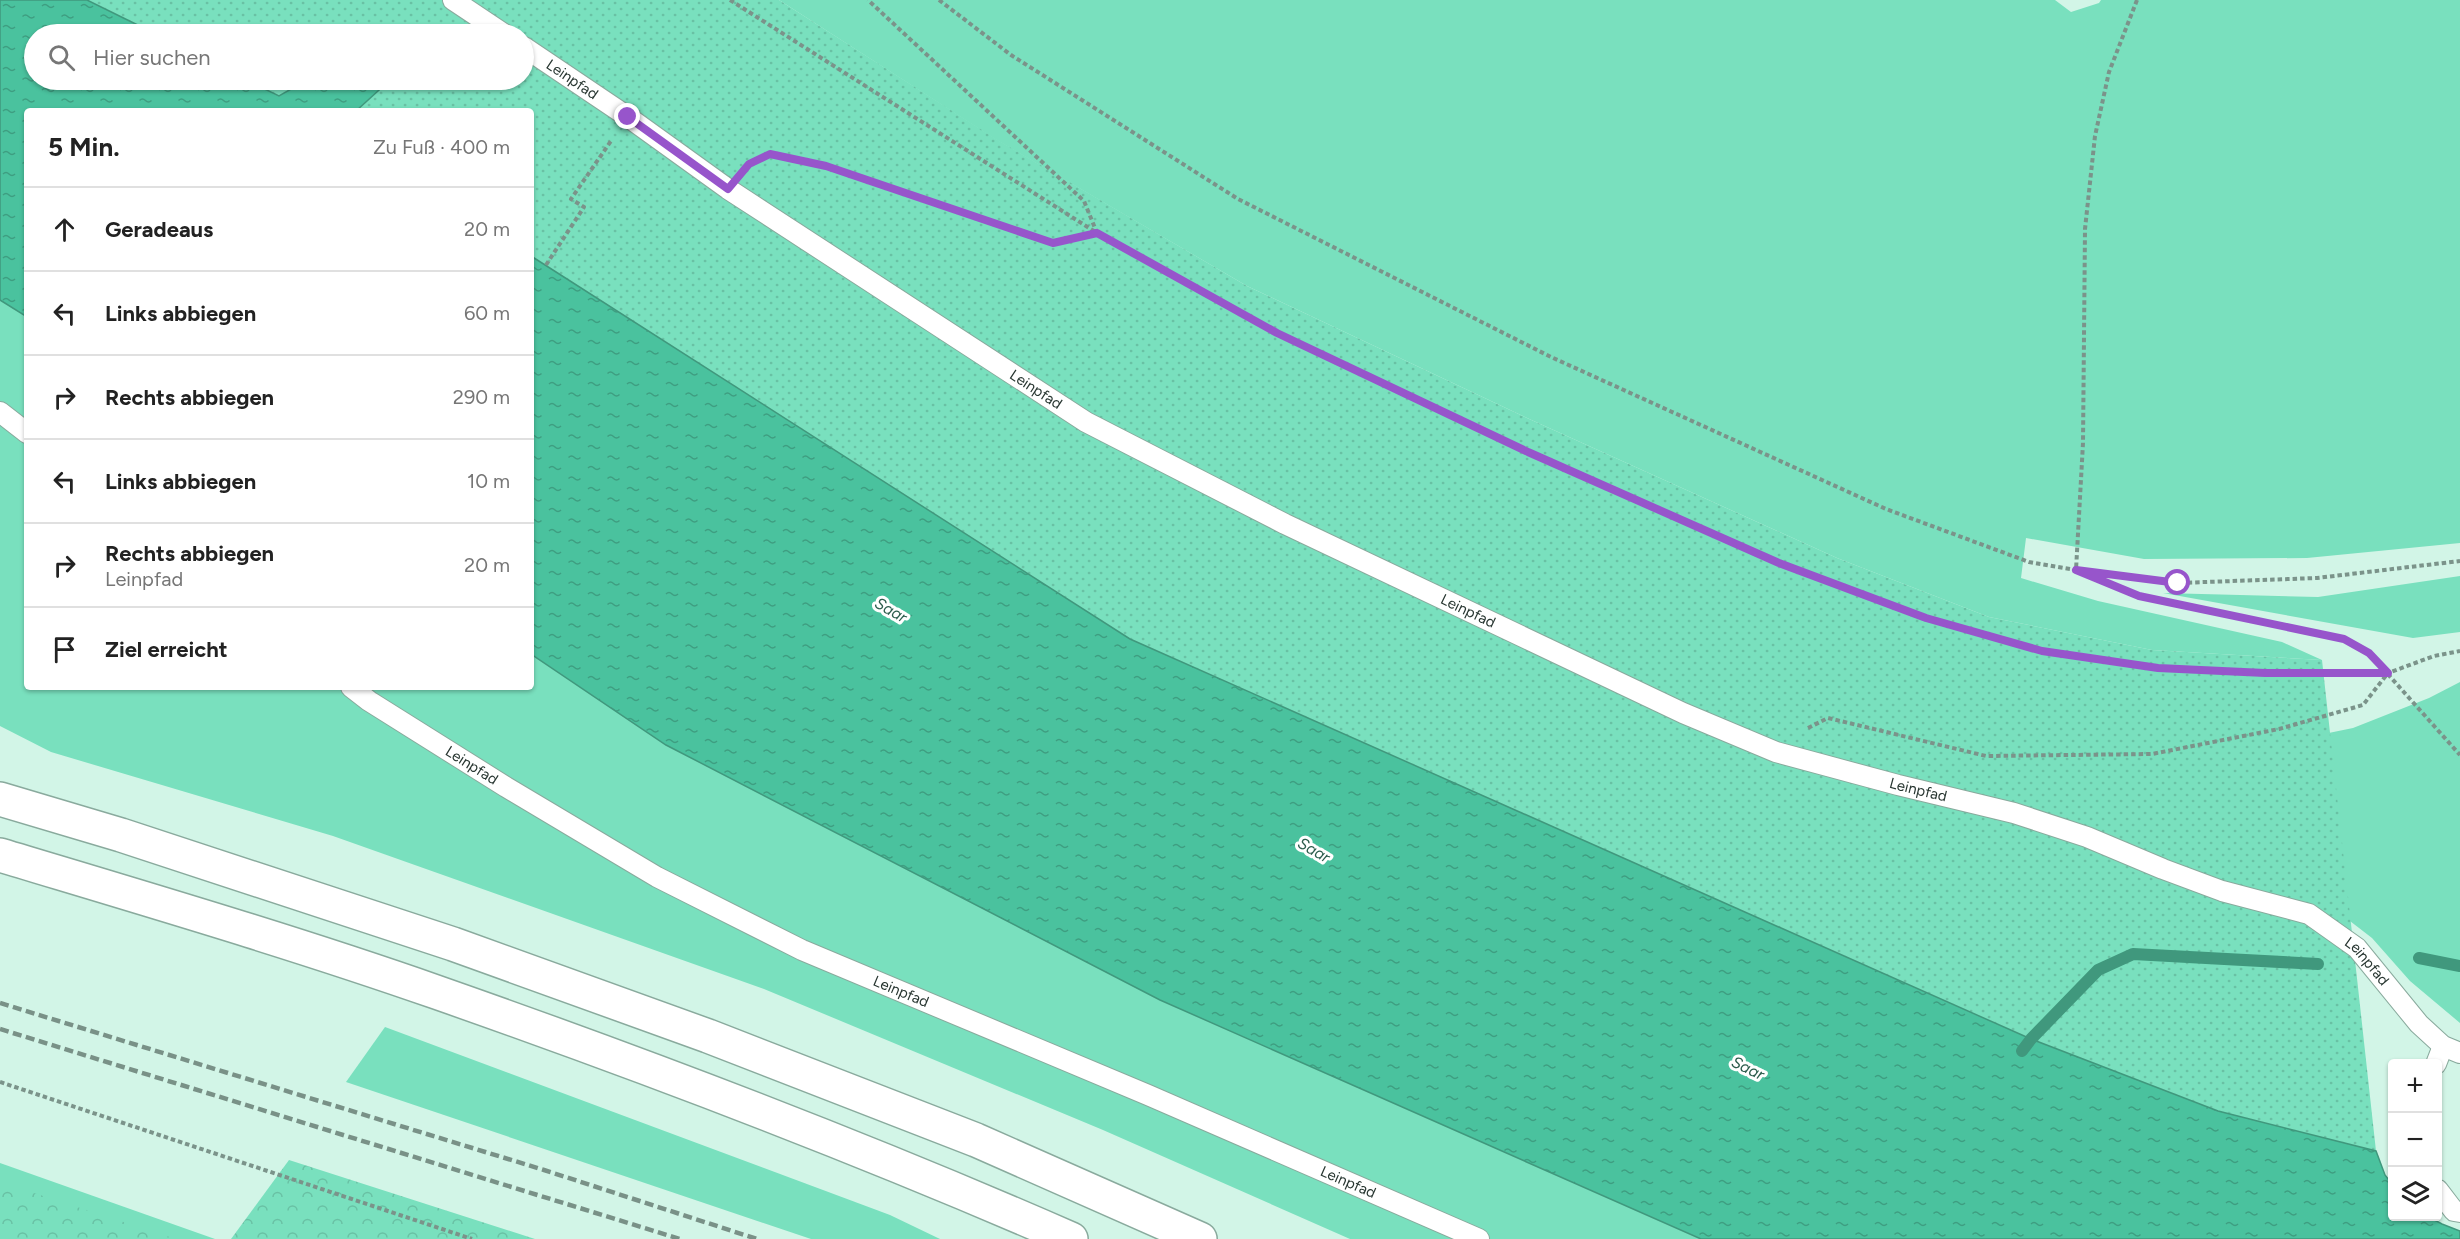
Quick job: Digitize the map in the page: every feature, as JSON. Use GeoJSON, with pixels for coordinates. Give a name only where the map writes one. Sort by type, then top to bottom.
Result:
{"type":"FeatureCollection","features":[{"type":"Feature","properties":{"kind":"highway"},"geometry":{"type":"LineString","coordinates":[[0,785],[121,835]]}},
{"type":"Feature","properties":{"kind":"highway"},"geometry":{"type":"LineString","coordinates":[[0,799],[121,835],[453,944],[708,1036],[976,1140],[1200,1239]]}},
{"type":"Feature","properties":{"kind":"highway"},"geometry":{"type":"LineString","coordinates":[[0,855],[175,908],[435,992],[938,1181],[1071,1239]]}},
{"type":"Feature","properties":{"kind":"lane"},"geometry":{"type":"LineString","coordinates":[[453,0],[489,24]]}},
{"type":"Feature","properties":{"kind":"lane","name":"Leinpfad"},"geometry":{"type":"LineString","coordinates":[[534,54],[628,117],[728,189],[1086,422],[1285,524],[1683,712],[1776,752],[2014,813],[2087,837],[2163,870],[2222,891],[2309,914],[2357,948],[2446,1054]]}},
{"type":"Feature","properties":{"kind":"lane"},"geometry":{"type":"LineString","coordinates":[[0,412],[24,432]]}},
{"type":"Feature","properties":{"kind":"lane","name":"Leinpfad"},"geometry":{"type":"LineString","coordinates":[[355,690],[506,787],[657,877],[802,950],[1148,1095],[1479,1239]]}},
{"type":"Feature","properties":{"kind":"lane"},"geometry":{"type":"LineString","coordinates":[[2442,1195],[2454,1211],[2460,1212]]}},
{"type":"Feature","properties":{"kind":"path"},"geometry":{"type":"LineString","coordinates":[[730,0],[1097,233],[1277,333],[1528,452],[1779,563],[1926,618],[2042,651],[2158,668],[2265,673],[2388,673],[2434,656],[2460,651]]}},
{"type":"Feature","properties":{"kind":"path"},"geometry":{"type":"LineString","coordinates":[[868,0],[1083,201],[1097,233]]}},
{"type":"Feature","properties":{"kind":"path"},"geometry":{"type":"LineString","coordinates":[[939,0],[1011,55],[1238,199],[1540,352],[1886,508],[2029,562],[2178,583],[2317,578],[2460,561]]}},
{"type":"Feature","properties":{"kind":"path"},"geometry":{"type":"LineString","coordinates":[[2076,570],[2083,443],[2085,229],[2093,148],[2109,72],[2137,0]]}},
{"type":"Feature","properties":{"kind":"path"},"geometry":{"type":"LineString","coordinates":[[546,266],[584,207],[571,199],[628,117]]}},
{"type":"Feature","properties":{"kind":"path"},"geometry":{"type":"LineString","coordinates":[[728,189],[749,164],[770,154],[826,166],[1053,243],[1097,233]]}},
{"type":"Feature","properties":{"kind":"path"},"geometry":{"type":"LineString","coordinates":[[2076,570],[2139,596],[2344,639],[2369,653],[2460,755]]}},
{"type":"Feature","properties":{"kind":"path"},"geometry":{"type":"LineString","coordinates":[[1776,752],[1808,728],[1828,718],[1986,756],[2151,754],[2279,729],[2363,705],[2388,673]]}},
{"type":"Feature","properties":{"kind":"path"},"geometry":{"type":"LineString","coordinates":[[0,1082],[472,1239]]}},
{"type":"Feature","properties":{"kind":"green space"},"geometry":{"type":"Polygon","coordinates":[[[87,0],[779,0],[996,139],[1247,286],[1527,418],[1837,558],[1989,617],[2152,650],[2322,660],[2376,1151],[2218,1111],[2031,1039],[1130,639],[534,258],[534,108],[359,108],[379,90],[534,90],[534,24],[136,24],[87,0]]]}},
{"type":"Feature","properties":{"kind":"green space"},"geometry":{"type":"Polygon","coordinates":[[[779,0],[2055,0],[2071,12],[2099,3],[2101,0],[2460,0],[2460,543],[2307,558],[2144,559],[2026,538],[2021,578],[2098,601],[2282,642],[2322,660],[2152,650],[1989,617],[1837,558],[1527,418],[1247,286],[995,139],[779,0]]]}},
{"type":"Feature","properties":{"kind":"green space"},"geometry":{"type":"Polygon","coordinates":[[[267,90],[290,90],[279,96],[267,90]]]}},
{"type":"Feature","properties":{"kind":"green space"},"geometry":{"type":"Polygon","coordinates":[[[0,300],[24,315],[24,690],[534,690],[534,656],[666,745],[1160,1000],[1701,1239],[1350,1239],[1103,1130],[764,989],[333,836],[51,752],[0,726],[0,300]]]}},
{"type":"Feature","properties":{"kind":"green space"},"geometry":{"type":"Polygon","coordinates":[[[2460,576],[2460,632],[2413,638],[2163,593],[2318,597],[2460,576]]]}},
{"type":"Feature","properties":{"kind":"green space"},"geometry":{"type":"Polygon","coordinates":[[[2460,682],[2460,1023],[2410,981],[2372,938],[2153,769],[2353,728],[2429,698],[2460,682]]]}},
{"type":"Feature","properties":{"kind":"green space"},"geometry":{"type":"Polygon","coordinates":[[[385,1027],[890,1215],[940,1239],[811,1239],[346,1082],[385,1027]]]}},
{"type":"Feature","properties":{"kind":"green space"},"geometry":{"type":"Polygon","coordinates":[[[289,1160],[535,1239],[231,1239],[289,1160]]]}},
{"type":"Feature","properties":{"kind":"green space"},"geometry":{"type":"Polygon","coordinates":[[[0,1163],[215,1239],[0,1239],[0,1163]]]}},
{"type":"Feature","properties":{"kind":"green space"},"geometry":{"type":"Polygon","coordinates":[[[0,1182],[176,1239],[0,1239],[0,1182]]]}},
{"type":"Feature","properties":{"kind":"water"},"geometry":{"type":"Polygon","coordinates":[[[0,0],[87,0],[136,24],[24,24],[24,90],[267,90],[279,96],[290,90],[379,90],[359,108],[24,108],[24,315],[0,300],[0,0]]]}},
{"type":"Feature","properties":{"kind":"water","name":"Saar"},"geometry":{"type":"Polygon","coordinates":[[[534,258],[1130,639],[2031,1039],[2218,1111],[2376,1151],[2388,1179],[2388,1221],[2436,1221],[2460,1231],[2460,1239],[1701,1239],[1160,1000],[666,745],[534,656],[534,258]]]}},
{"type":"Feature","properties":{"kind":"waterway"},"geometry":{"type":"LineString","coordinates":[[2022,1051],[2098,970],[2133,954],[2318,964]]}},
{"type":"Feature","properties":{"kind":"waterway"},"geometry":{"type":"LineString","coordinates":[[2419,958],[2460,966]]}},
{"type":"Feature","properties":{"kind":"railway"},"geometry":{"type":"LineString","coordinates":[[0,1003],[544,1170],[757,1239]]}},
{"type":"Feature","properties":{"kind":"railway"},"geometry":{"type":"LineString","coordinates":[[0,1029],[680,1239]]}},
{"type":"Feature","properties":{"kind":"route"},"geometry":{"type":"LineString","coordinates":[[628,117],[728,189],[749,164],[770,154],[826,166],[1053,243],[1097,233],[1277,333],[1528,452],[1779,563],[1926,618],[2042,651],[2158,668],[2265,673],[2388,673],[2369,653],[2344,639],[2139,596],[2076,570],[2178,583]]}}]}
